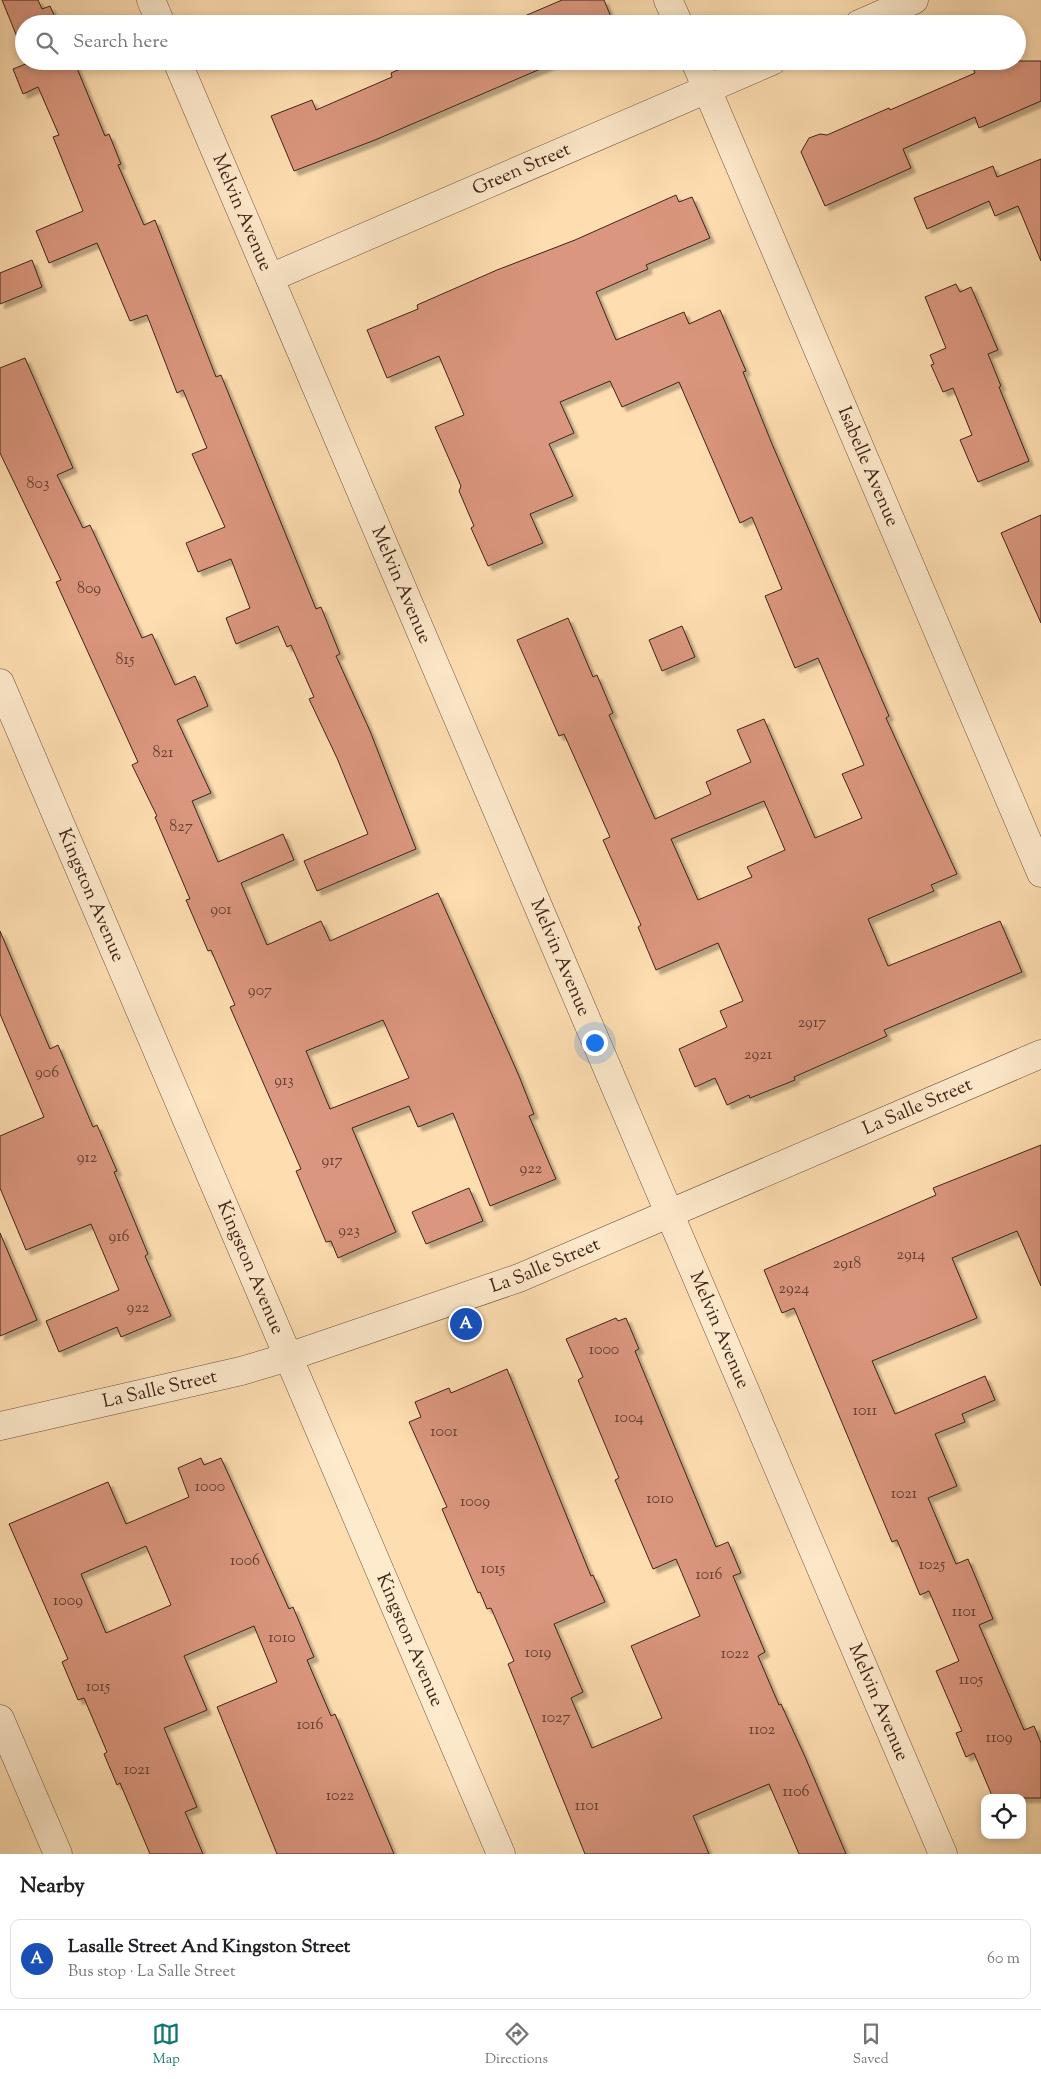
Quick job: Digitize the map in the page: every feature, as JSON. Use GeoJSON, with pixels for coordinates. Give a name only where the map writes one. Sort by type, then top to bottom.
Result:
{"type":"FeatureCollection","features":[{"type":"Feature","properties":{"kind":"street"},"geometry":{"type":"LineString","coordinates":[[151,0],[157,15]]}},
{"type":"Feature","properties":{"kind":"street"},"geometry":{"type":"LineString","coordinates":[[668,0],[675,15]]}},
{"type":"Feature","properties":{"kind":"street"},"geometry":{"type":"LineString","coordinates":[[880,15],[914,0]]}},
{"type":"Feature","properties":{"kind":"street","name":"Melvin Avenue"},"geometry":{"type":"LineString","coordinates":[[181,70],[943,1854]]}},
{"type":"Feature","properties":{"kind":"street","name":"Isabelle Avenue"},"geometry":{"type":"LineString","coordinates":[[699,70],[1041,873]]}},
{"type":"Feature","properties":{"kind":"street","name":"Green Street"},"geometry":{"type":"LineString","coordinates":[[270,278],[751,70]]}},
{"type":"Feature","properties":{"kind":"street","name":"Kingston Avenue"},"geometry":{"type":"LineString","coordinates":[[0,683],[501,1854]]}},
{"type":"Feature","properties":{"kind":"street","name":"La Salle Street"},"geometry":{"type":"LineString","coordinates":[[0,1426],[241,1371],[288,1357],[519,1278],[1041,1054]]}},
{"type":"Feature","properties":{"kind":"street"},"geometry":{"type":"LineString","coordinates":[[0,1719],[58,1854]]}},
{"type":"Feature","properties":{"kind":"building"},"geometry":{"type":"Polygon","coordinates":[[[2,0],[38,0],[42,9],[50,6],[54,15],[15,15],[15,32],[2,0]]]}},
{"type":"Feature","properties":{"kind":"building"},"geometry":{"type":"Polygon","coordinates":[[[562,0],[604,0],[610,15],[527,15],[562,0]]]}},
{"type":"Feature","properties":{"kind":"building"},"geometry":{"type":"Polygon","coordinates":[[[1026,61],[1041,61],[1041,101],[979,128],[975,117],[903,149],[911,168],[825,206],[801,152],[809,138],[820,134],[827,135],[975,73],[974,70],[1026,70],[1026,61]]]}},
{"type":"Feature","properties":{"kind":"building"},"geometry":{"type":"Polygon","coordinates":[[[13,69],[78,70],[105,136],[109,134],[121,164],[118,165],[144,225],[155,220],[216,377],[221,375],[316,609],[321,607],[340,654],[336,656],[370,731],[416,849],[317,891],[304,861],[368,834],[337,758],[309,699],[314,697],[291,645],[287,647],[278,626],[236,644],[226,618],[250,608],[231,559],[198,572],[186,543],[225,527],[192,454],[207,448],[183,390],[177,393],[147,315],[130,321],[97,243],[49,263],[36,231],[83,211],[53,137],[59,135],[38,87],[23,94],[13,69]]]}},
{"type":"Feature","properties":{"kind":"building"},"geometry":{"type":"Polygon","coordinates":[[[398,70],[538,70],[375,140],[294,171],[271,116],[312,100],[316,110],[392,77],[391,73],[398,70]]]}},
{"type":"Feature","properties":{"kind":"building"},"geometry":{"type":"Polygon","coordinates":[[[1041,159],[1041,261],[1018,206],[995,216],[989,201],[927,229],[914,198],[993,166],[997,177],[1041,159]]]}},
{"type":"Feature","properties":{"kind":"building"},"geometry":{"type":"Polygon","coordinates":[[[676,195],[679,202],[692,197],[710,238],[646,265],[648,269],[596,292],[616,340],[684,312],[689,324],[720,310],[746,371],[743,372],[772,444],[889,716],[886,718],[957,874],[931,885],[934,891],[868,919],[888,966],[1000,921],[1022,972],[884,1030],[887,1036],[794,1077],[795,1080],[750,1098],[749,1095],[727,1105],[715,1078],[695,1087],[679,1049],[727,1027],[720,1011],[743,1001],[718,943],[656,970],[638,927],[641,925],[603,840],[610,837],[564,734],[559,736],[517,640],[568,618],[593,677],[597,675],[613,713],[609,715],[655,819],[711,794],[706,782],[751,762],[737,730],[764,719],[815,838],[862,818],[842,774],[864,765],[818,658],[795,668],[765,596],[782,589],[752,517],[740,523],[679,382],[622,407],[610,381],[560,402],[574,433],[549,444],[573,496],[530,514],[543,543],[488,566],[471,528],[474,526],[459,491],[461,486],[435,427],[464,415],[439,356],[387,378],[367,330],[418,309],[417,305],[497,270],[575,240],[676,195]],[[764,801],[671,839],[698,900],[752,877],[747,867],[785,850],[764,801]]]}},
{"type":"Feature","properties":{"kind":"building"},"geometry":{"type":"Polygon","coordinates":[[[32,260],[42,287],[0,304],[0,273],[32,260]]]}},
{"type":"Feature","properties":{"kind":"building"},"geometry":{"type":"Polygon","coordinates":[[[956,284],[960,292],[971,287],[998,350],[988,354],[1001,386],[999,387],[1029,461],[978,482],[960,440],[972,435],[953,388],[943,392],[931,365],[934,364],[930,355],[946,348],[925,297],[956,284]]]}},
{"type":"Feature","properties":{"kind":"building"},"geometry":{"type":"Polygon","coordinates":[[[25,358],[73,468],[57,475],[83,528],[90,525],[142,638],[152,634],[175,685],[195,676],[208,706],[177,720],[211,793],[192,801],[218,862],[283,834],[294,860],[241,883],[267,945],[321,921],[330,941],[438,893],[519,1076],[534,1114],[529,1116],[556,1179],[490,1206],[453,1113],[418,1127],[409,1106],[352,1128],[396,1232],[338,1258],[331,1241],[326,1242],[296,1171],[301,1169],[230,1007],[235,1005],[211,950],[208,951],[186,900],[190,899],[155,817],[157,816],[132,765],[138,762],[56,582],[61,580],[0,453],[0,368],[25,358]],[[383,1020],[306,1051],[330,1109],[409,1078],[383,1020]]]}},
{"type":"Feature","properties":{"kind":"building"},"geometry":{"type":"Polygon","coordinates":[[[1041,515],[1041,623],[1001,533],[1041,515]]]}},
{"type":"Feature","properties":{"kind":"building"},"geometry":{"type":"Polygon","coordinates":[[[682,626],[695,657],[662,671],[649,640],[682,626]]]}},
{"type":"Feature","properties":{"kind":"building"},"geometry":{"type":"Polygon","coordinates":[[[0,931],[50,1049],[58,1045],[93,1127],[97,1125],[117,1171],[114,1172],[148,1254],[145,1256],[171,1316],[121,1337],[117,1327],[59,1352],[46,1321],[119,1290],[91,1224],[26,1250],[0,1188],[0,1136],[44,1117],[0,1014],[0,931]]]}},
{"type":"Feature","properties":{"kind":"building"},"geometry":{"type":"Polygon","coordinates":[[[1041,1145],[1041,1286],[1017,1231],[952,1258],[977,1318],[872,1361],[895,1414],[985,1376],[995,1400],[962,1414],[965,1422],[935,1434],[957,1486],[928,1498],[956,1564],[968,1559],[993,1619],[979,1625],[1024,1730],[1034,1726],[1041,1743],[1041,1798],[1026,1798],[1026,1794],[991,1794],[974,1753],[966,1757],[956,1733],[962,1731],[936,1671],[959,1661],[929,1591],[920,1595],[897,1540],[892,1542],[794,1308],[782,1313],[764,1270],[936,1195],[933,1188],[1041,1145]]]}},
{"type":"Feature","properties":{"kind":"building"},"geometry":{"type":"Polygon","coordinates":[[[469,1188],[483,1221],[426,1244],[412,1212],[469,1188]]]}},
{"type":"Feature","properties":{"kind":"building"},"geometry":{"type":"Polygon","coordinates":[[[0,1233],[37,1320],[0,1336],[0,1233]]]}},
{"type":"Feature","properties":{"kind":"building"},"geometry":{"type":"Polygon","coordinates":[[[616,1318],[618,1321],[626,1318],[639,1349],[635,1351],[716,1547],[728,1542],[741,1573],[733,1576],[765,1652],[758,1656],[779,1705],[781,1704],[806,1759],[846,1854],[799,1854],[769,1784],[693,1816],[709,1854],[585,1854],[508,1664],[514,1661],[491,1608],[487,1609],[480,1592],[478,1593],[442,1509],[447,1507],[409,1422],[421,1417],[415,1402],[449,1388],[451,1393],[507,1369],[591,1576],[593,1575],[605,1602],[554,1624],[583,1692],[571,1698],[592,1748],[662,1718],[631,1646],[700,1616],[676,1559],[653,1569],[615,1480],[619,1478],[578,1380],[583,1377],[566,1339],[616,1318]]]}},
{"type":"Feature","properties":{"kind":"building"},"geometry":{"type":"Polygon","coordinates":[[[201,1458],[204,1465],[221,1458],[289,1609],[293,1607],[314,1657],[307,1660],[331,1716],[335,1714],[394,1854],[277,1854],[217,1707],[277,1682],[254,1626],[184,1656],[207,1710],[164,1728],[197,1807],[185,1812],[203,1854],[150,1854],[120,1783],[117,1785],[104,1754],[107,1752],[84,1698],[78,1700],[62,1662],[68,1659],[9,1524],[108,1482],[126,1524],[189,1497],[178,1468],[201,1458]],[[146,1546],[81,1574],[106,1633],[171,1605],[146,1546]]]}},
{"type":"Feature","properties":{"kind":"place","name":"Lasalle Street And Kingston Street"},"geometry":{"type":"Point","coordinates":[466,1324]}}]}
